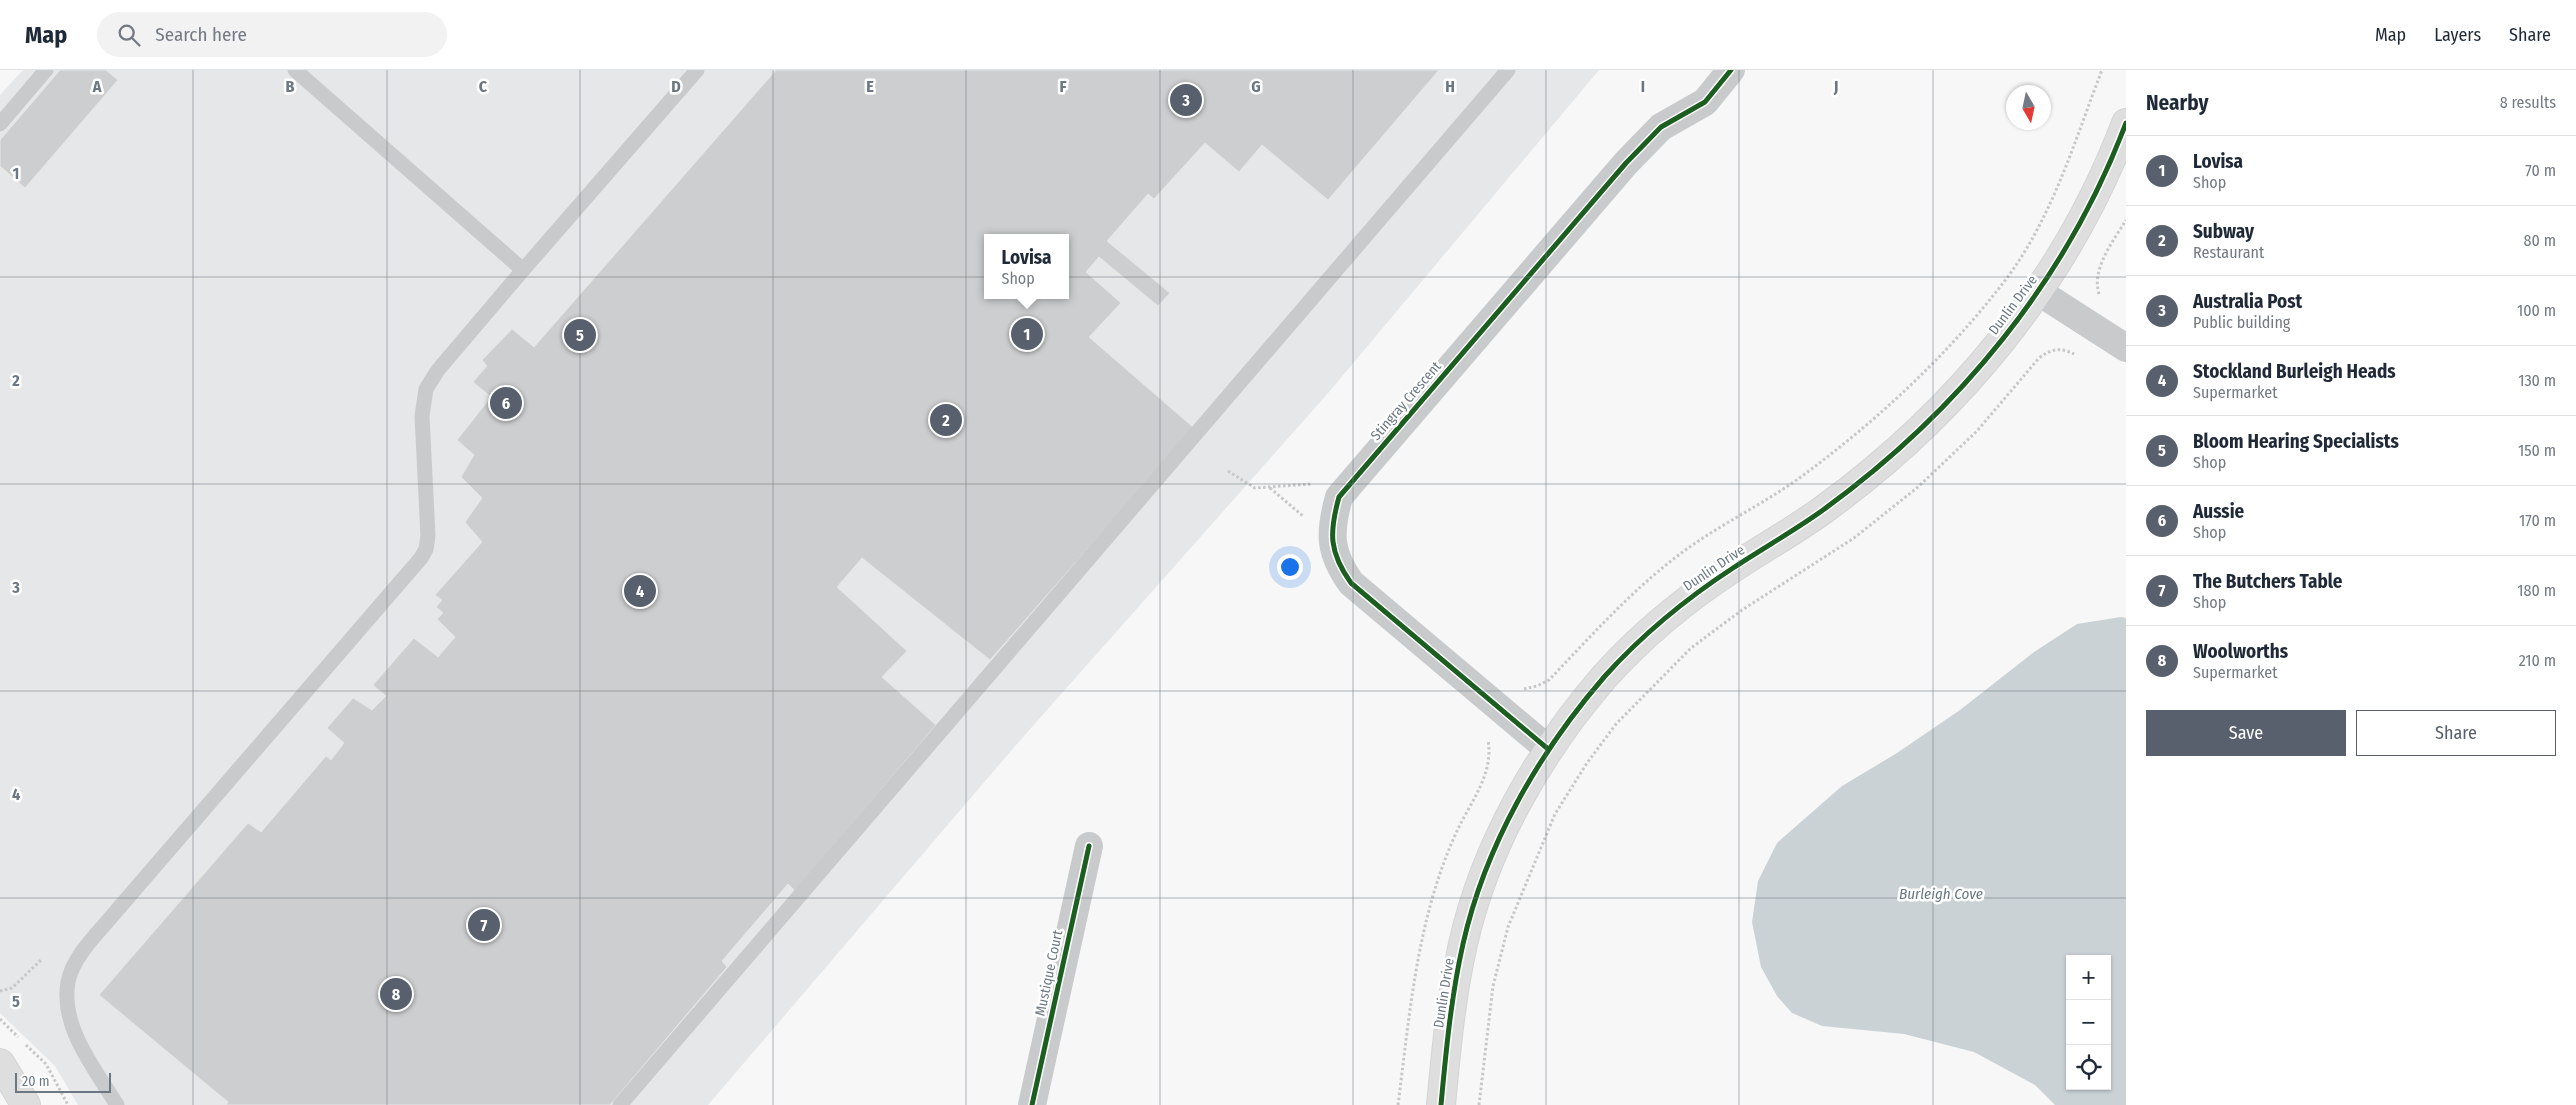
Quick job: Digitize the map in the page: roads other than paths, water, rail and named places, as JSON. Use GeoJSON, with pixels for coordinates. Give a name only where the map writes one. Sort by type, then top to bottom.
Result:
{"type":"FeatureCollection","features":[{"type":"Feature","properties":{"kind":"street","name":"Stingray Crescent"},"geometry":{"type":"LineString","coordinates":[[1548,749],[1351,583],[1339,566],[1332,546],[1331,524],[1338,497],[1626,163],[1661,127],[1705,102],[1731,70]]}},
{"type":"Feature","properties":{"kind":"street","name":"Dunlin Drive"},"geometry":{"type":"LineString","coordinates":[[1441,1105],[1453,996],[1464,941],[1482,883],[1503,833],[1548,749],[1605,676],[1667,617],[1689,598],[1820,512],[1878,468],[1922,429],[1961,389],[2039,292],[2066,248],[2113,158],[2126,123]]}},
{"type":"Feature","properties":{"kind":"street"},"geometry":{"type":"LineString","coordinates":[[2039,292],[2126,348]]}},
{"type":"Feature","properties":{"kind":"street","name":"Mustique Court"},"geometry":{"type":"LineString","coordinates":[[1032,1105],[1089,846]]}},
{"type":"Feature","properties":{"kind":"street"},"geometry":{"type":"LineString","coordinates":[[0,1063],[26,1105]]}},
{"type":"Feature","properties":{"kind":"lane"},"geometry":{"type":"LineString","coordinates":[[0,124],[46,70]]}},
{"type":"Feature","properties":{"kind":"lane"},"geometry":{"type":"LineString","coordinates":[[295,70],[523,270]]}},
{"type":"Feature","properties":{"kind":"lane"},"geometry":{"type":"LineString","coordinates":[[117,1105],[79,1042],[66,1008],[68,981],[76,964],[118,909],[421,558],[426,548],[428,536],[422,416],[426,389],[438,370],[697,70]]}},
{"type":"Feature","properties":{"kind":"lane"},"geometry":{"type":"LineString","coordinates":[[620,1105],[1508,70]]}},
{"type":"Feature","properties":{"kind":"water","name":"Burleigh Cove"},"geometry":{"type":"Polygon","coordinates":[[[2121,617],[2126,618],[2126,1105],[2055,1105],[2035,1085],[1974,1052],[1904,1034],[1822,1026],[1792,1013],[1777,996],[1761,967],[1752,922],[1758,881],[1777,843],[1842,786],[1897,753],[1960,710],[2034,652],[2077,624],[2121,617]]]}},
{"type":"Feature","properties":{"kind":"place","name":"Australia Post"},"geometry":{"type":"Point","coordinates":[1186,100]}},
{"type":"Feature","properties":{"kind":"place","name":"Lovisa"},"geometry":{"type":"Point","coordinates":[1027,334]}},
{"type":"Feature","properties":{"kind":"place","name":"Bloom Hearing Specialists"},"geometry":{"type":"Point","coordinates":[580,335]}},
{"type":"Feature","properties":{"kind":"place","name":"Aussie"},"geometry":{"type":"Point","coordinates":[506,403]}},
{"type":"Feature","properties":{"kind":"place","name":"Subway"},"geometry":{"type":"Point","coordinates":[946,420]}},
{"type":"Feature","properties":{"kind":"place","name":"Stockland Burleigh Heads"},"geometry":{"type":"Point","coordinates":[640,591]}},
{"type":"Feature","properties":{"kind":"place","name":"The Butchers Table"},"geometry":{"type":"Point","coordinates":[484,925]}},
{"type":"Feature","properties":{"kind":"place","name":"Woolworths"},"geometry":{"type":"Point","coordinates":[396,994]}}]}
